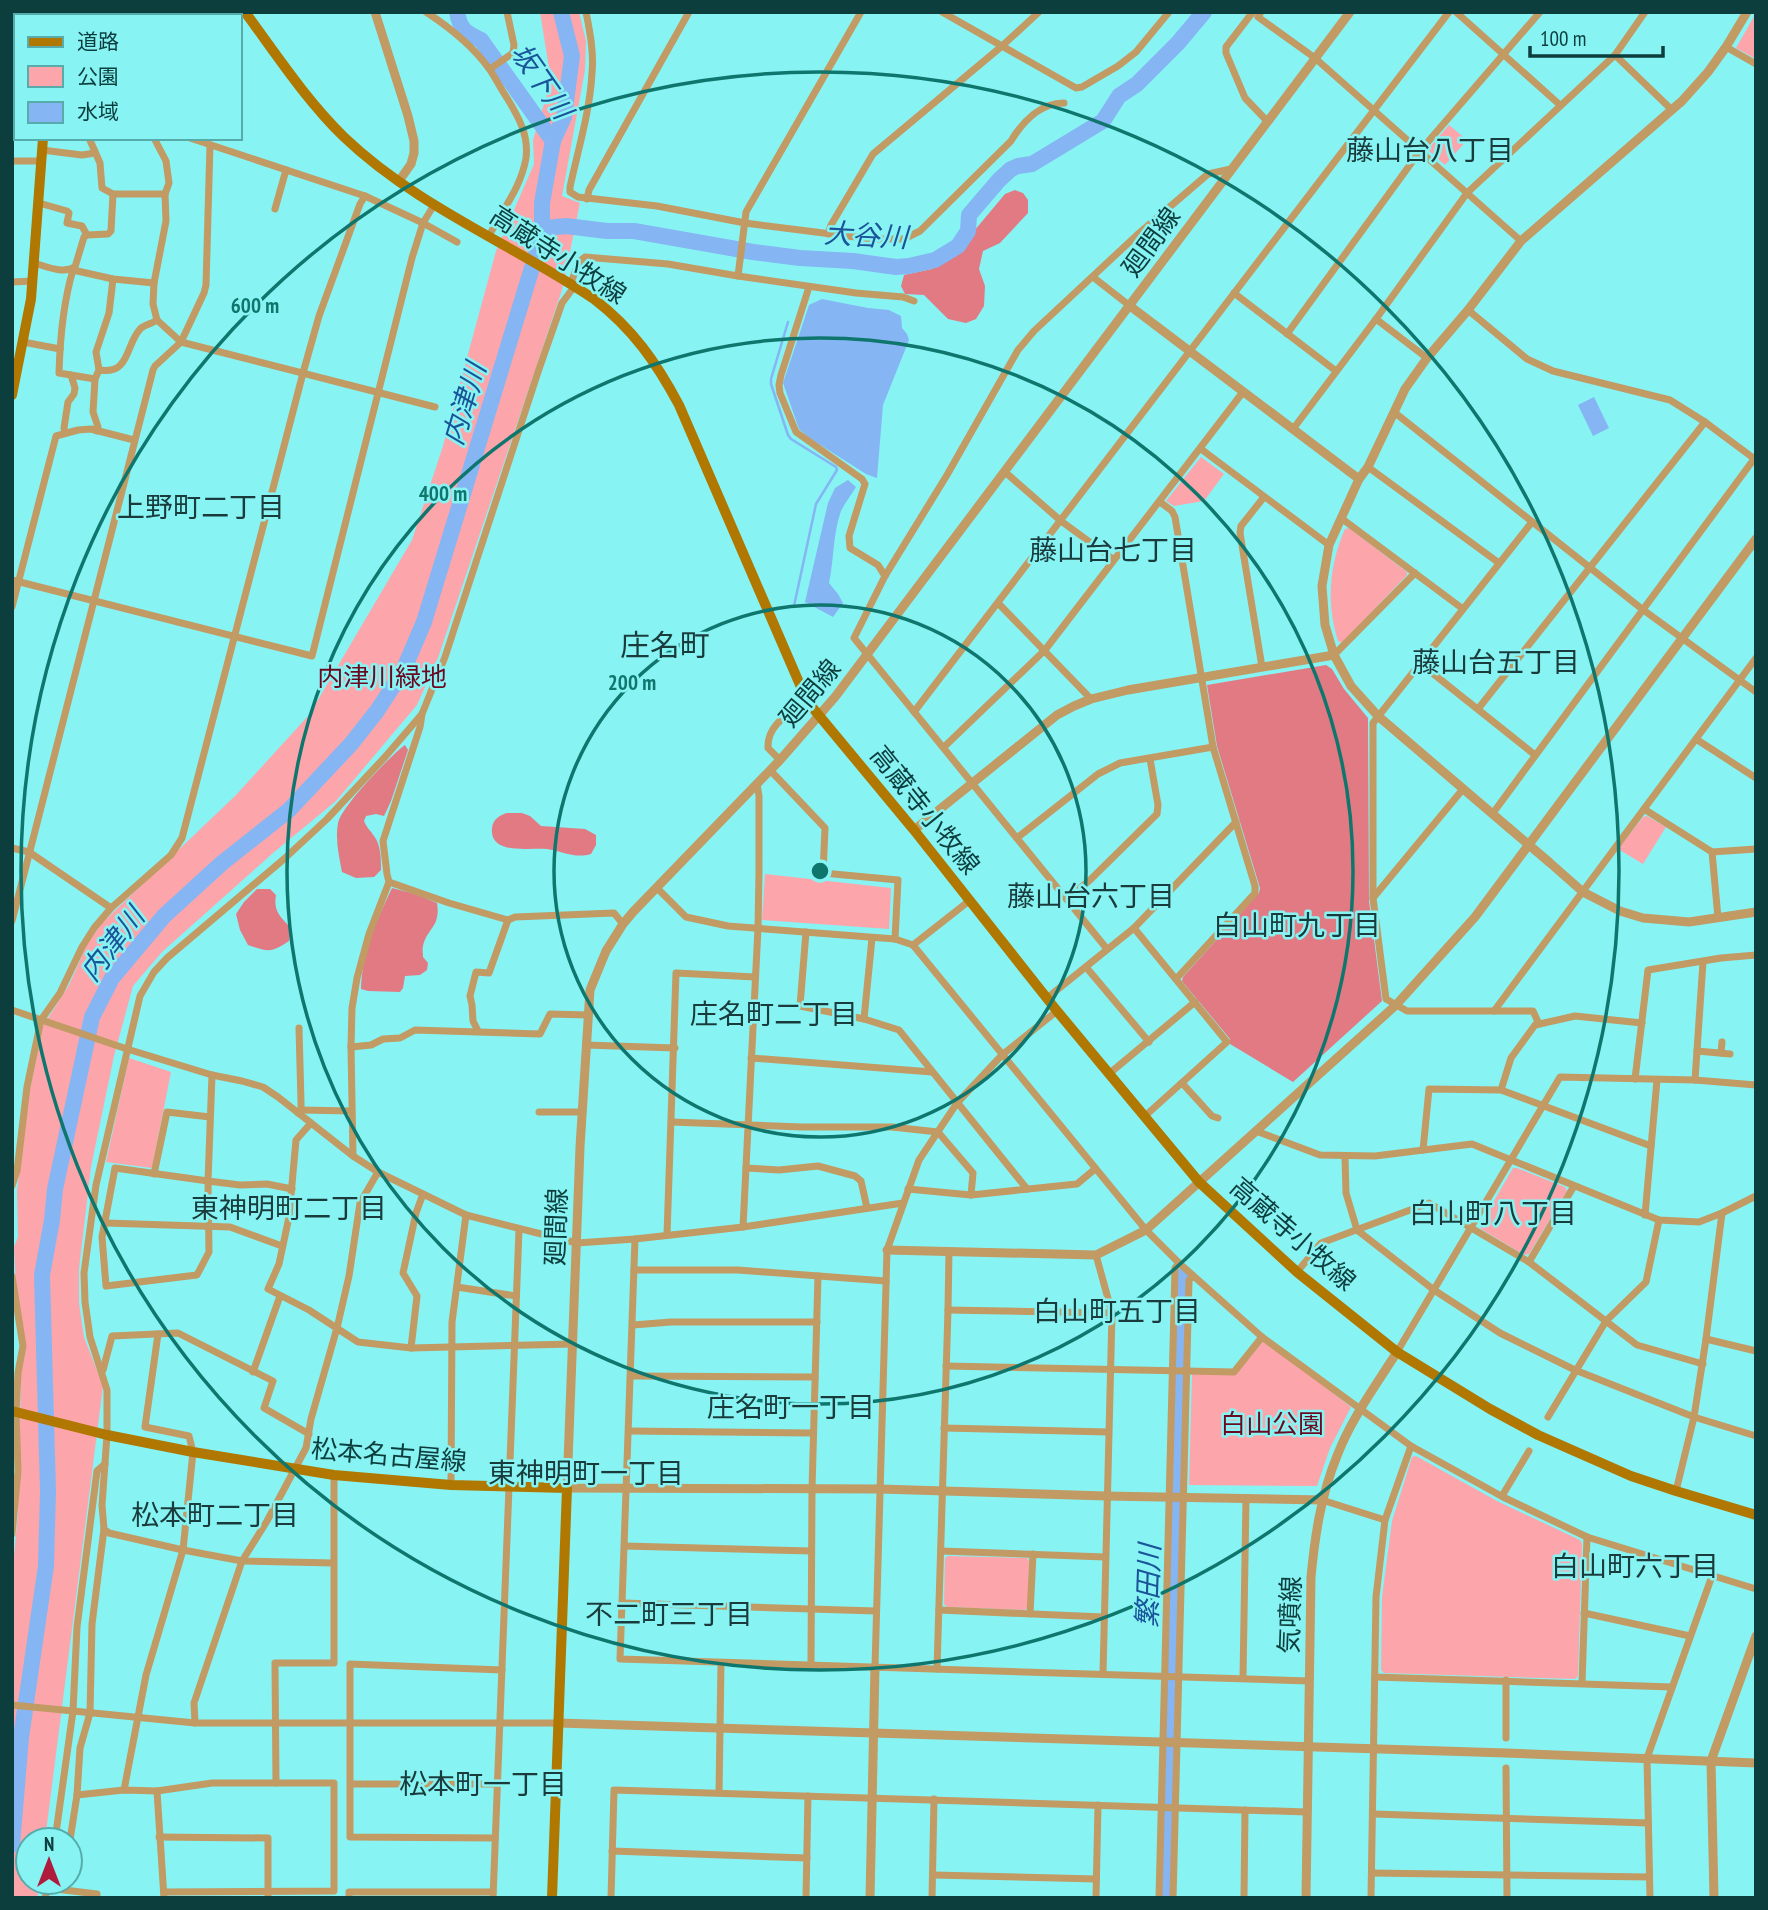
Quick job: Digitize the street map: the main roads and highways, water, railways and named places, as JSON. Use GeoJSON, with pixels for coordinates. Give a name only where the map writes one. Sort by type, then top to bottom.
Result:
{"type":"FeatureCollection","features":[{"type":"Feature","properties":{"kind":"main road","name":"高蔵寺小牧線"},"geometry":{"type":"LineString","coordinates":[[245,12],[304,92],[345,138],[434,205],[491,237],[612,313],[640,342],[660,370],[679,405],[807,701],[1199,1182],[1297,1272],[1397,1352],[1490,1409],[1538,1435],[1631,1476],[1756,1515]]}},
{"type":"Feature","properties":{"kind":"main road"},"geometry":{"type":"LineString","coordinates":[[12,396],[33,281],[43,140]]}},
{"type":"Feature","properties":{"kind":"main road","name":"松本名古屋線"},"geometry":{"type":"LineString","coordinates":[[16,1412],[193,1452],[334,1475],[450,1485],[568,1488],[552,1898]]}},
{"type":"Feature","properties":{"kind":"water"},"geometry":{"type":"Polygon","coordinates":[[[822,299],[889,310],[901,316],[902,328],[909,340],[883,405],[877,478],[866,474],[799,429],[783,383],[809,305],[822,299]]]}},
{"type":"Feature","properties":{"kind":"water"},"geometry":{"type":"Polygon","coordinates":[[[1594,397],[1609,428],[1593,436],[1578,405],[1594,397]]]}},
{"type":"Feature","properties":{"kind":"water"},"geometry":{"type":"Polygon","coordinates":[[[848,480],[856,487],[841,511],[836,528],[829,583],[843,603],[833,617],[805,602],[828,503],[835,488],[848,480]]]}},
{"type":"Feature","properties":{"kind":"waterway","name":"坂下川"},"geometry":{"type":"LineString","coordinates":[[457,12],[462,27],[481,40],[553,141],[542,203],[542,235]]}},
{"type":"Feature","properties":{"kind":"waterway","name":"内津川"},"geometry":{"type":"LineString","coordinates":[[553,141],[564,117],[572,56],[561,12]]}},
{"type":"Feature","properties":{"kind":"waterway","name":"内津川"},"geometry":{"type":"LineString","coordinates":[[12,1845],[21,1737],[46,1566],[48,1491],[42,1275],[55,1189],[92,1017],[112,978],[164,916],[222,863],[289,810],[351,744],[403,671],[424,622],[546,228],[566,226],[634,231],[753,252],[896,267],[935,260],[958,246],[968,231],[969,215],[999,180],[1011,169],[1032,164],[1103,121],[1119,96],[1137,84],[1204,12]]}},
{"type":"Feature","properties":{"kind":"waterway","name":"坂下川"},"geometry":{"type":"LineString","coordinates":[[453,21],[459,21]]}},
{"type":"Feature","properties":{"kind":"waterway"},"geometry":{"type":"LineString","coordinates":[[788,322],[771,384],[791,439],[837,470],[816,504],[794,606]]}},
{"type":"Feature","properties":{"kind":"waterway","name":"繁田川"},"geometry":{"type":"LineString","coordinates":[[1165,1898],[1183,1276]]}},
{"type":"Feature","properties":{"kind":"district","name":"藤山台八丁目"},"geometry":{"type":"Point","coordinates":[1430,150]}},
{"type":"Feature","properties":{"kind":"district","name":"上野町二丁目"},"geometry":{"type":"Point","coordinates":[201,507]}},
{"type":"Feature","properties":{"kind":"district","name":"藤山台七丁目"},"geometry":{"type":"Point","coordinates":[1113,550]}},
{"type":"Feature","properties":{"kind":"district","name":"庄名町"},"geometry":{"type":"Point","coordinates":[665,646]}},
{"type":"Feature","properties":{"kind":"district","name":"藤山台五丁目"},"geometry":{"type":"Point","coordinates":[1496,662]}},
{"type":"Feature","properties":{"kind":"district","name":"藤山台六丁目"},"geometry":{"type":"Point","coordinates":[1091,896]}},
{"type":"Feature","properties":{"kind":"district","name":"白山町九丁目"},"geometry":{"type":"Point","coordinates":[1297,925]}},
{"type":"Feature","properties":{"kind":"district","name":"庄名町二丁目"},"geometry":{"type":"Point","coordinates":[774,1014]}},
{"type":"Feature","properties":{"kind":"district","name":"東神明町二丁目"},"geometry":{"type":"Point","coordinates":[289,1208]}},
{"type":"Feature","properties":{"kind":"district","name":"白山町八丁目"},"geometry":{"type":"Point","coordinates":[1493,1213]}},
{"type":"Feature","properties":{"kind":"district","name":"白山町五丁目"},"geometry":{"type":"Point","coordinates":[1117,1311]}},
{"type":"Feature","properties":{"kind":"district","name":"庄名町一丁目"},"geometry":{"type":"Point","coordinates":[791,1407]}},
{"type":"Feature","properties":{"kind":"district","name":"東神明町一丁目"},"geometry":{"type":"Point","coordinates":[586,1473]}},
{"type":"Feature","properties":{"kind":"district","name":"松本町二丁目"},"geometry":{"type":"Point","coordinates":[215,1515]}},
{"type":"Feature","properties":{"kind":"district","name":"白山町六丁目"},"geometry":{"type":"Point","coordinates":[1635,1566]}},
{"type":"Feature","properties":{"kind":"district","name":"不二町三丁目"},"geometry":{"type":"Point","coordinates":[669,1614]}},
{"type":"Feature","properties":{"kind":"district","name":"松本町一丁目"},"geometry":{"type":"Point","coordinates":[483,1784]}},
{"type":"Feature","properties":{"kind":"water label","name":"大谷川"},"geometry":{"type":"Point","coordinates":[866,235]}},
{"type":"Feature","properties":{"kind":"park label","name":"内津川緑地"},"geometry":{"type":"Point","coordinates":[382,677]}},
{"type":"Feature","properties":{"kind":"park label","name":"白山公園"},"geometry":{"type":"Point","coordinates":[1272,1424]}}]}
